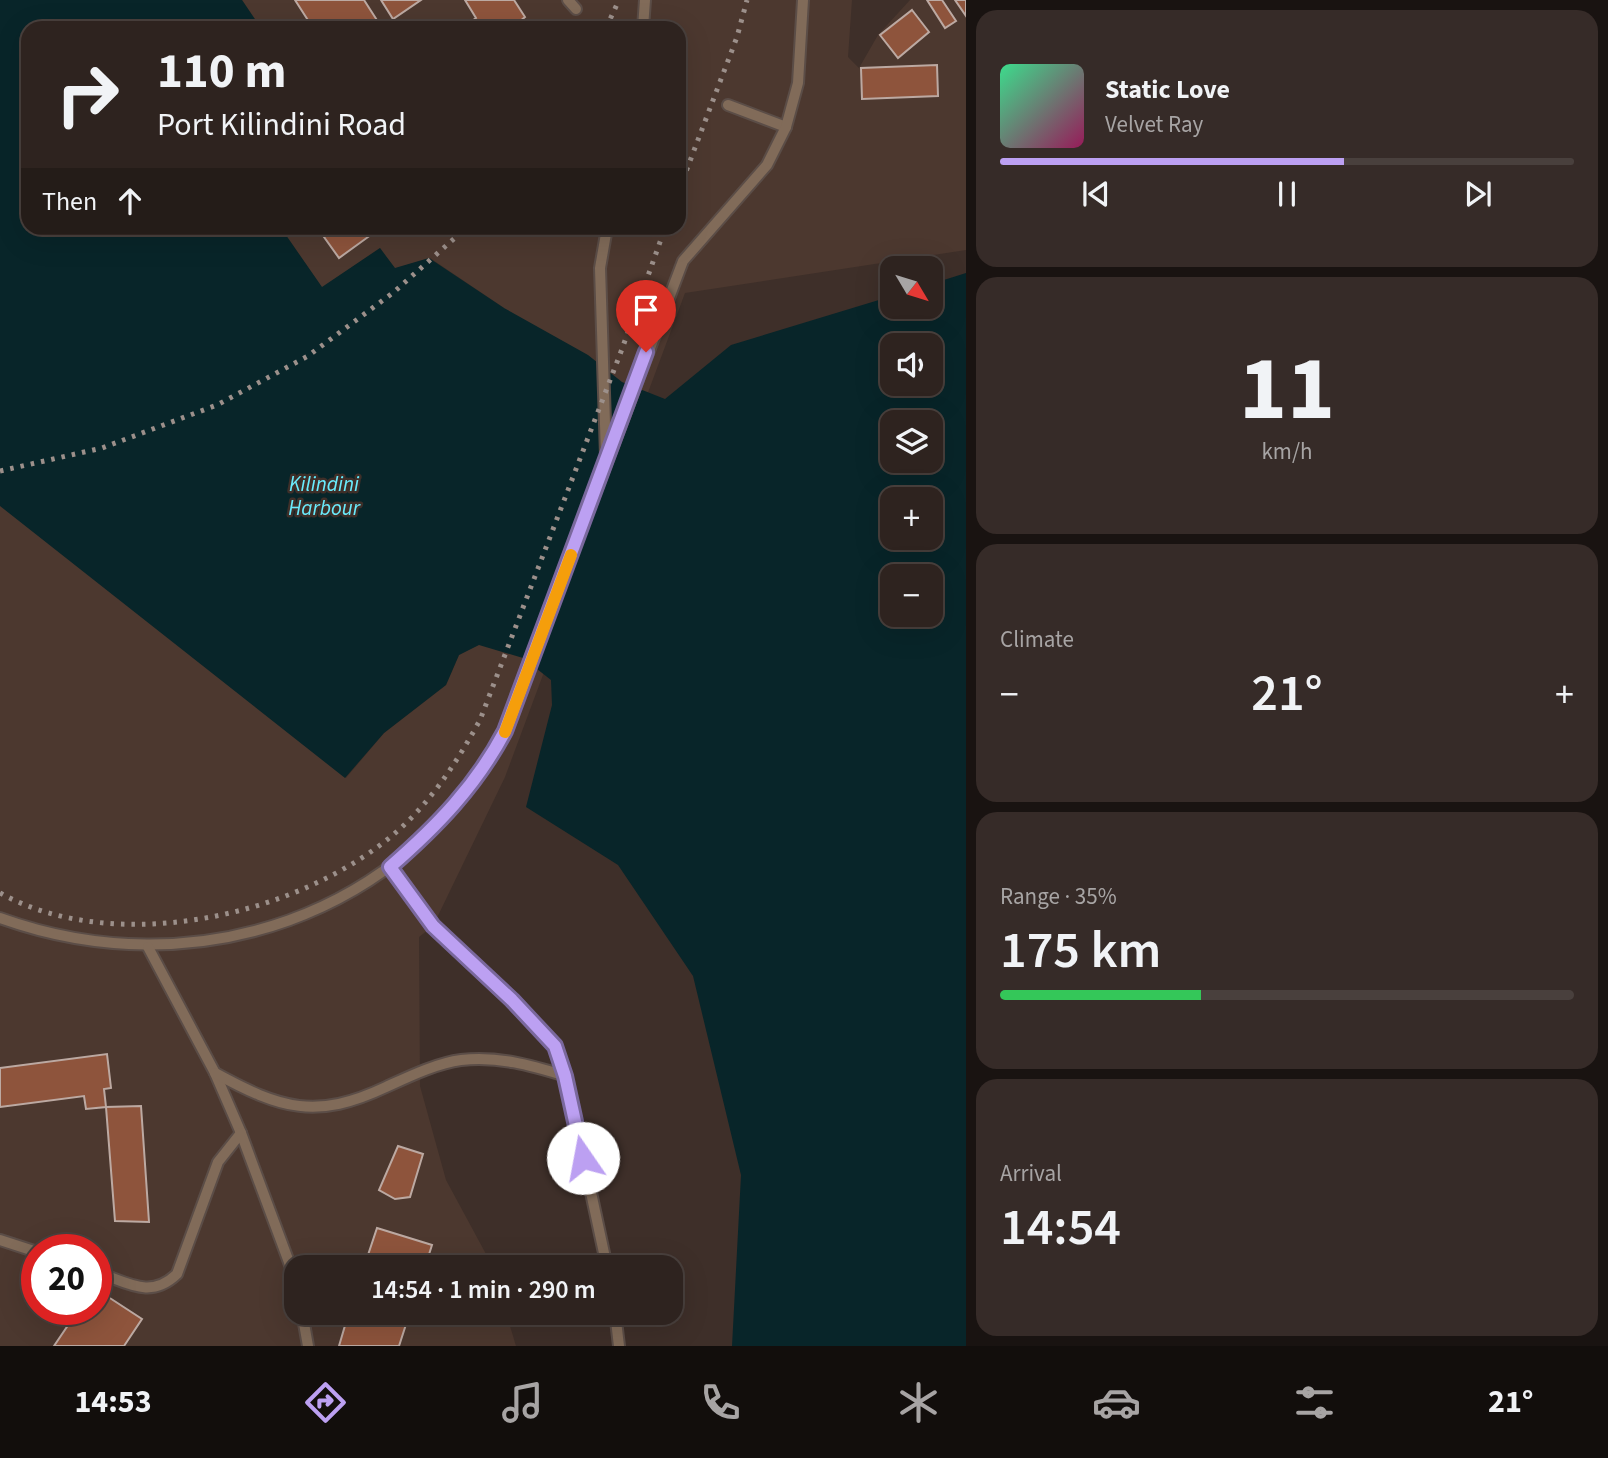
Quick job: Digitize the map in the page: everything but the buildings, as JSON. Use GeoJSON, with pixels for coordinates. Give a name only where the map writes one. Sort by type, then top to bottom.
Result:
{"type":"FeatureCollection","features":[{"type":"Feature","properties":{"kind":"lane"},"geometry":{"type":"LineString","coordinates":[[644,21],[645,0]]}},
{"type":"Feature","properties":{"kind":"lane"},"geometry":{"type":"LineString","coordinates":[[0,918],[35,931],[80,941],[148,947],[206,943],[265,929],[318,909],[375,880],[452,810],[474,783],[505,731],[646,352],[683,261],[767,165],[786,127],[798,83],[803,0]]}},
{"type":"Feature","properties":{"kind":"lane"},"geometry":{"type":"LineString","coordinates":[[728,105],[786,127]]}},
{"type":"Feature","properties":{"kind":"lane"},"geometry":{"type":"LineString","coordinates":[[606,235],[600,268],[606,462]]}},
{"type":"Feature","properties":{"kind":"lane"},"geometry":{"type":"LineString","coordinates":[[390,867],[433,926],[512,1000],[555,1046],[565,1076],[604,1255]]}},
{"type":"Feature","properties":{"kind":"lane"},"geometry":{"type":"LineString","coordinates":[[148,947],[215,1073],[241,1133],[286,1255]]}},
{"type":"Feature","properties":{"kind":"lane"},"geometry":{"type":"LineString","coordinates":[[215,1073],[255,1095],[314,1109],[352,1103],[402,1079],[459,1060],[511,1059],[565,1076]]}},
{"type":"Feature","properties":{"kind":"lane"},"geometry":{"type":"LineString","coordinates":[[112,1277],[148,1289],[166,1285],[177,1274],[218,1162],[241,1133]]}},
{"type":"Feature","properties":{"kind":"lane"},"geometry":{"type":"LineString","coordinates":[[0,1240],[21,1247]]}},
{"type":"Feature","properties":{"kind":"lane"},"geometry":{"type":"LineString","coordinates":[[304,1325],[308,1346]]}},
{"type":"Feature","properties":{"kind":"lane"},"geometry":{"type":"LineString","coordinates":[[617,1325],[619,1346]]}},
{"type":"Feature","properties":{"kind":"shaded area"},"geometry":{"type":"Polygon","coordinates":[[[242,0],[852,0],[848,57],[859,68],[878,35],[910,0],[966,0],[966,250],[927,256],[880,256],[880,263],[685,293],[505,777],[433,926],[419,937],[420,1086],[446,1180],[487,1255],[284,1255],[284,1325],[510,1325],[516,1346],[0,1346],[0,505],[346,778],[384,733],[446,685],[459,655],[479,644],[504,308],[430,258],[394,269],[380,248],[322,288],[286,235],[686,235],[686,21],[256,21],[242,0]]]}},
{"type":"Feature","properties":{"kind":"water","name":"Kilindini Harbour"},"geometry":{"type":"Polygon","coordinates":[[[0,0],[242,0],[256,21],[21,21],[21,235],[286,235],[322,287],[380,248],[395,268],[429,258],[504,308],[588,355],[622,382],[665,399],[731,345],[880,300],[880,319],[943,319],[943,280],[966,273],[966,1346],[732,1346],[741,1175],[693,976],[618,865],[526,807],[552,705],[551,680],[523,658],[479,645],[459,655],[446,685],[384,733],[345,778],[0,506],[0,0]]]}},
{"type":"Feature","properties":{"kind":"railway"},"geometry":{"type":"LineString","coordinates":[[609,21],[619,0]]}},
{"type":"Feature","properties":{"kind":"railway"},"geometry":{"type":"LineString","coordinates":[[686,172],[737,37],[747,0]]}},
{"type":"Feature","properties":{"kind":"railway"},"geometry":{"type":"LineString","coordinates":[[0,471],[102,448],[217,405],[308,356],[394,292],[458,235]]}},
{"type":"Feature","properties":{"kind":"railway"},"geometry":{"type":"LineString","coordinates":[[0,893],[47,912],[99,922],[153,924],[209,917],[263,904],[315,884],[362,858],[402,827],[445,777],[480,720],[622,349],[663,235]]}},
{"type":"Feature","properties":{"kind":"slow traffic"},"geometry":{"type":"LineString","coordinates":[[505,732],[571,555]]}},
{"type":"Feature","properties":{"kind":"route"},"geometry":{"type":"LineString","coordinates":[[583,1158],[565,1076],[555,1046],[512,1000],[433,926],[390,867],[452,810],[474,783],[505,731],[646,352]]}}]}
